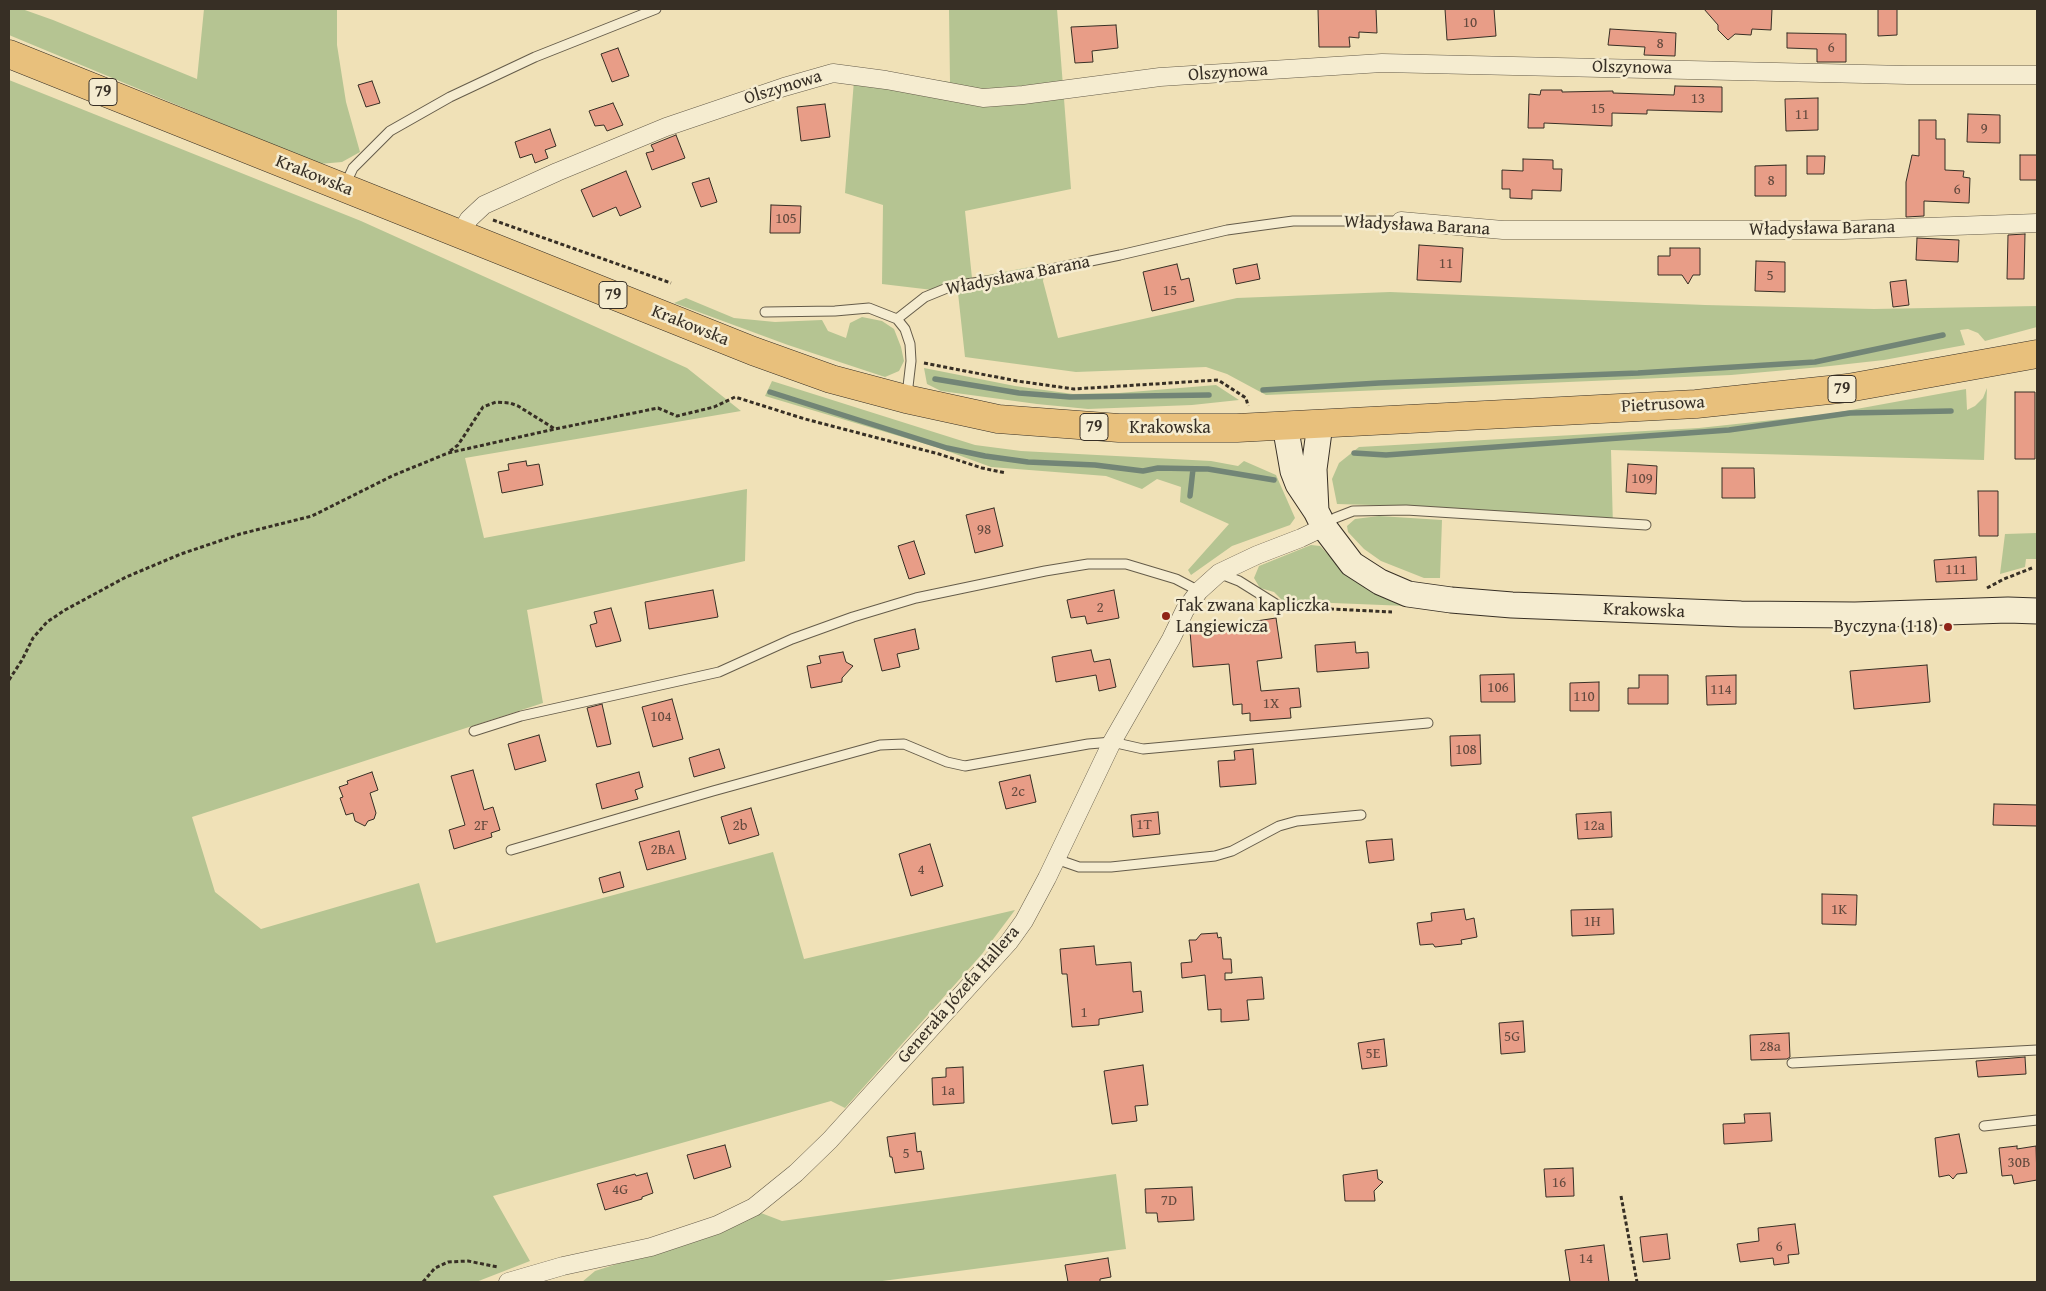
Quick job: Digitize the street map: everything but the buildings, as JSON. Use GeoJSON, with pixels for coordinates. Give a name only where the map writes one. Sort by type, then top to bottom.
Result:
{"type":"FeatureCollection","features":[{"type":"Feature","properties":{"kind":"main road","name":"Krakowska"},"geometry":{"type":"LineString","coordinates":[[9,54],[753,351],[831,379],[906,400],[998,419],[1118,428],[1237,428],[1285,425]]}},
{"type":"Feature","properties":{"kind":"main road","name":"Pietrusowa"},"geometry":{"type":"LineString","coordinates":[[1285,425],[1745,400],[1848,388],[2037,354]]}},
{"type":"Feature","properties":{"kind":"street","name":"Olszynowa"},"geometry":{"type":"LineString","coordinates":[[460,234],[468,219],[484,205],[557,172],[666,127],[784,87],[833,73],[886,80],[983,98],[1023,95],[1160,77],[1382,63],[1908,75],[2037,75]]}},
{"type":"Feature","properties":{"kind":"street","name":"Władysława Barana"},"geometry":{"type":"LineString","coordinates":[[1401,221],[1503,230],[1843,230],[2037,223]]}},
{"type":"Feature","properties":{"kind":"street"},"geometry":{"type":"LineString","coordinates":[[1320,424],[1314,469],[1320,519]]}},
{"type":"Feature","properties":{"kind":"street","name":"Krakowska"},"geometry":{"type":"LineString","coordinates":[[1285,425],[1296,478],[1320,519],[1352,564],[1380,582],[1408,594],[1451,600],[1530,606],[1741,614],[1855,615],[2008,610],[2037,611]]}},
{"type":"Feature","properties":{"kind":"street","name":"Generała Józefa Hallera"},"geometry":{"type":"LineString","coordinates":[[508,1282],[527,1276],[565,1274],[717,1225],[754,1207],[796,1173],[830,1140],[1010,942],[1024,921],[1056,859],[1112,742],[1171,639],[1185,610],[1199,591],[1219,573],[1302,538],[1320,519]]}},
{"type":"Feature","properties":{"kind":"street","name":"Krakowska"},"geometry":{"type":"LineString","coordinates":[[2008,610],[2037,606]]}},
{"type":"Feature","properties":{"kind":"lane"},"geometry":{"type":"LineString","coordinates":[[343,188],[357,163],[390,131],[398,126],[450,97],[535,56],[656,9]]}},
{"type":"Feature","properties":{"kind":"lane","name":"Władysława Barana"},"geometry":{"type":"LineString","coordinates":[[897,319],[926,297],[952,286],[1008,278],[1120,255],[1227,230],[1293,221],[1401,221]]}},
{"type":"Feature","properties":{"kind":"lane"},"geometry":{"type":"LineString","coordinates":[[765,312],[835,311],[869,308],[897,319],[904,329],[910,344],[911,361],[906,400]]}},
{"type":"Feature","properties":{"kind":"lane"},"geometry":{"type":"LineString","coordinates":[[1320,519],[1335,518],[1353,511],[1406,510],[1646,525]]}},
{"type":"Feature","properties":{"kind":"lane"},"geometry":{"type":"LineString","coordinates":[[474,731],[521,716],[719,672],[792,639],[853,617],[916,598],[1046,571],[1088,564],[1126,564],[1176,579],[1199,591]]}},
{"type":"Feature","properties":{"kind":"lane"},"geometry":{"type":"LineString","coordinates":[[1219,573],[1240,581],[1280,606]]}},
{"type":"Feature","properties":{"kind":"lane"},"geometry":{"type":"LineString","coordinates":[[511,850],[713,791],[880,746],[904,744],[947,762],[965,766],[1088,744],[1112,742],[1143,750],[1428,723]]}},
{"type":"Feature","properties":{"kind":"lane"},"geometry":{"type":"LineString","coordinates":[[1056,859],[1078,867],[1111,867],[1215,856],[1232,851],[1279,826],[1297,821],[1361,815]]}},
{"type":"Feature","properties":{"kind":"lane"},"geometry":{"type":"LineString","coordinates":[[1792,1063],[2037,1050]]}},
{"type":"Feature","properties":{"kind":"lane"},"geometry":{"type":"LineString","coordinates":[[1984,1126],[2037,1120]]}},
{"type":"Feature","properties":{"kind":"path"},"geometry":{"type":"LineString","coordinates":[[516,229],[671,283]]}},
{"type":"Feature","properties":{"kind":"path"},"geometry":{"type":"LineString","coordinates":[[911,361],[1074,390],[1218,380],[1246,398],[1248,407]]}},
{"type":"Feature","properties":{"kind":"path"},"geometry":{"type":"LineString","coordinates":[[9,680],[33,638],[48,622],[65,610],[126,577],[181,554],[232,537],[312,516],[392,476],[448,453],[555,429],[658,408],[677,416],[714,407],[735,397],[805,419],[939,454],[982,468],[1006,472]]}},
{"type":"Feature","properties":{"kind":"path"},"geometry":{"type":"LineString","coordinates":[[448,453],[458,445],[483,407],[496,402],[510,403],[555,429]]}},
{"type":"Feature","properties":{"kind":"path"},"geometry":{"type":"LineString","coordinates":[[1621,1196],[1637,1282]]}},
{"type":"Feature","properties":{"kind":"path"},"geometry":{"type":"LineString","coordinates":[[423,1282],[435,1268],[448,1262],[468,1261],[492,1265],[527,1276]]}},
{"type":"Feature","properties":{"kind":"green space"},"geometry":{"type":"Polygon","coordinates":[[[9,9],[22,9],[53,20],[197,79],[204,9],[337,9],[337,45],[346,102],[360,152],[342,162],[319,164],[9,35],[9,9]]]}},
{"type":"Feature","properties":{"kind":"green space"},"geometry":{"type":"Polygon","coordinates":[[[949,9],[1057,9],[1071,189],[965,211],[972,278],[1046,264],[1043,281],[1058,338],[1237,298],[1390,292],[1705,305],[1874,309],[2037,306],[2037,327],[1985,341],[1978,333],[1968,329],[1960,330],[1965,345],[1884,360],[1731,375],[1266,395],[1227,374],[1206,367],[1076,372],[965,357],[958,293],[882,284],[883,205],[845,193],[855,68],[950,82],[949,9]]]}},
{"type":"Feature","properties":{"kind":"green space"},"geometry":{"type":"Polygon","coordinates":[[[9,80],[361,221],[687,368],[741,411],[465,458],[484,538],[747,489],[745,561],[527,610],[543,703],[192,817],[215,892],[261,929],[419,883],[436,943],[773,852],[804,959],[1015,910],[982,954],[845,1108],[831,1101],[493,1196],[530,1261],[476,1282],[9,1282],[9,80]]]}},
{"type":"Feature","properties":{"kind":"green space"},"geometry":{"type":"Polygon","coordinates":[[[686,298],[734,318],[775,322],[822,320],[828,331],[846,338],[850,323],[862,317],[882,321],[894,329],[904,361],[899,371],[885,377],[788,345],[674,303],[686,298]]]}},
{"type":"Feature","properties":{"kind":"green space"},"geometry":{"type":"Polygon","coordinates":[[[924,368],[1015,386],[1073,394],[1119,393],[1216,385],[1239,400],[1192,405],[1088,409],[1037,404],[941,391],[927,384],[924,368]]]}},
{"type":"Feature","properties":{"kind":"green space"},"geometry":{"type":"Polygon","coordinates":[[[772,381],[975,445],[1021,451],[1211,461],[1238,466],[1244,461],[1276,475],[1295,518],[1290,525],[1232,546],[1191,575],[1188,570],[1229,524],[1180,502],[1181,487],[1157,479],[1142,489],[1106,476],[991,467],[939,448],[765,396],[772,381]]]}},
{"type":"Feature","properties":{"kind":"green space"},"geometry":{"type":"Polygon","coordinates":[[[1987,388],[1984,460],[1611,450],[1613,528],[1440,507],[1337,504],[1332,479],[1339,463],[1359,447],[1699,428],[1829,414],[1966,389],[1967,410],[1975,406],[1983,398],[1987,388]]]}},
{"type":"Feature","properties":{"kind":"green space"},"geometry":{"type":"Polygon","coordinates":[[[1379,516],[1442,520],[1440,578],[1424,578],[1381,561],[1364,549],[1348,532],[1347,526],[1355,519],[1379,516]]]}},
{"type":"Feature","properties":{"kind":"green space"},"geometry":{"type":"Polygon","coordinates":[[[2037,533],[2037,559],[2026,559],[2025,567],[2000,574],[2005,534],[2037,533]]]}},
{"type":"Feature","properties":{"kind":"green space"},"geometry":{"type":"Polygon","coordinates":[[[1311,545],[1320,546],[1342,569],[1407,606],[1283,601],[1274,592],[1260,588],[1254,578],[1259,566],[1311,545]]]}},
{"type":"Feature","properties":{"kind":"green space"},"geometry":{"type":"Polygon","coordinates":[[[1116,1174],[1126,1249],[875,1282],[582,1282],[595,1271],[732,1227],[761,1213],[782,1221],[1116,1174]]]}},
{"type":"Feature","properties":{"kind":"waterway"},"geometry":{"type":"LineString","coordinates":[[1263,390],[1379,383],[1638,373],[1815,362],[1943,335]]}},
{"type":"Feature","properties":{"kind":"waterway"},"geometry":{"type":"LineString","coordinates":[[935,379],[1019,393],[1070,397],[1209,395]]}},
{"type":"Feature","properties":{"kind":"waterway"},"geometry":{"type":"LineString","coordinates":[[770,392],[947,448],[985,456],[1028,462],[1095,465],[1143,471],[1158,468],[1208,469],[1274,480]]}},
{"type":"Feature","properties":{"kind":"waterway"},"geometry":{"type":"LineString","coordinates":[[1354,453],[1386,455],[1729,430],[1850,413],[1951,411]]}},
{"type":"Feature","properties":{"kind":"waterway"},"geometry":{"type":"LineString","coordinates":[[1190,496],[1193,469]]}},
{"type":"Feature","properties":{"kind":"place","name":"Tak zwana kapliczka Langiewicza"},"geometry":{"type":"Point","coordinates":[1166,616]}},
{"type":"Feature","properties":{"kind":"place","name":"Byczyna (118)"},"geometry":{"type":"Point","coordinates":[1948,627]}}]}
